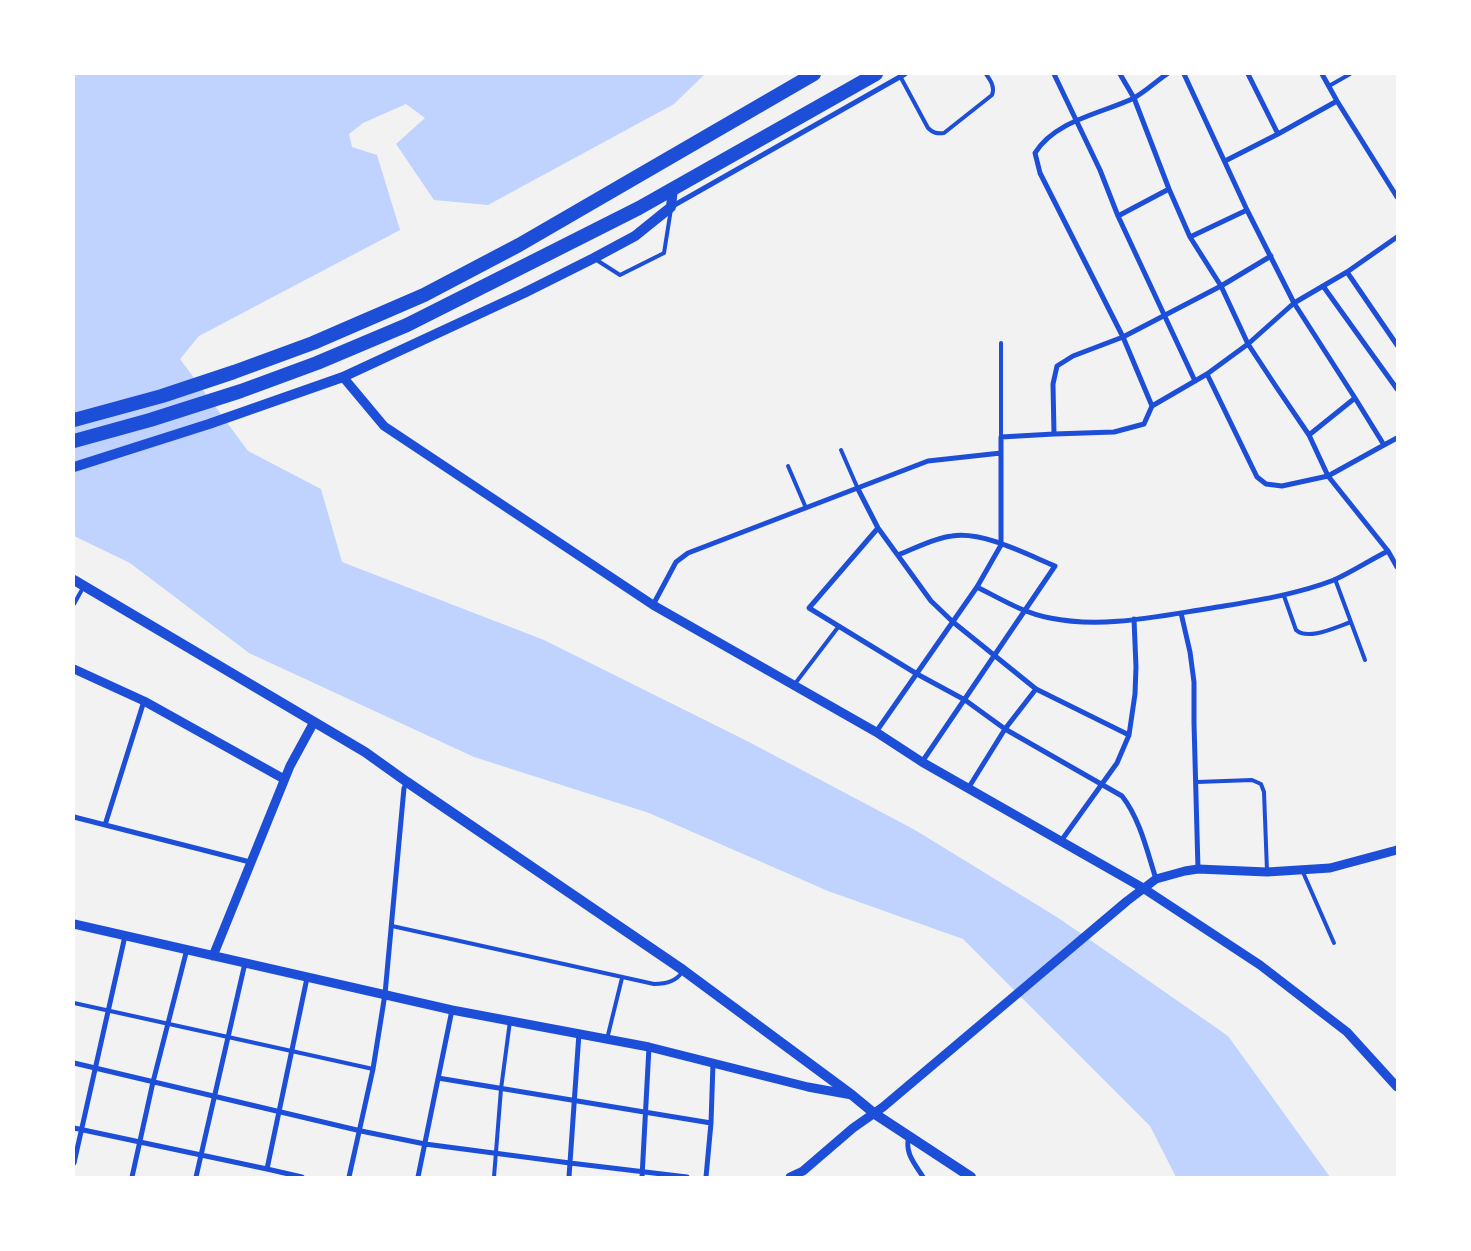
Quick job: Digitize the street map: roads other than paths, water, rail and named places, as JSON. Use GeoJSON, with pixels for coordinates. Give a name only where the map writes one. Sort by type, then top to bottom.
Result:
{"type":"FeatureCollection","features":[{"type":"Feature","properties":{"kind":"highway"},"geometry":{"type":"LineString","coordinates":[[74,420],[162,396],[234,372],[313,343],[424,295],[519,245],[814,74]]}},
{"type":"Feature","properties":{"kind":"highway"},"geometry":{"type":"LineString","coordinates":[[74,441],[150,420],[241,391],[317,363],[407,325],[639,208],[876,74]]}},
{"type":"Feature","properties":{"kind":"main road"},"geometry":{"type":"LineString","coordinates":[[74,467],[251,410],[343,377],[524,293],[635,236],[671,208],[673,188]]}},
{"type":"Feature","properties":{"kind":"main road"},"geometry":{"type":"LineString","coordinates":[[74,580],[365,752],[683,970],[852,1095],[879,1110],[910,1136],[971,1177]]}},
{"type":"Feature","properties":{"kind":"street"},"geometry":{"type":"LineString","coordinates":[[1054,74],[1100,170],[1118,216],[1195,381]]}},
{"type":"Feature","properties":{"kind":"street"},"geometry":{"type":"LineString","coordinates":[[1120,74],[1134,98],[1169,189],[1190,237],[1221,286],[1248,344],[1309,435],[1328,476],[1388,551],[1397,567]]}},
{"type":"Feature","properties":{"kind":"street"},"geometry":{"type":"LineString","coordinates":[[1152,406],[1123,337],[1040,173],[1035,153],[1042,142],[1076,120],[1134,98],[1167,74]]}},
{"type":"Feature","properties":{"kind":"street"},"geometry":{"type":"LineString","coordinates":[[1184,74],[1247,210],[1294,303],[1384,445]]}},
{"type":"Feature","properties":{"kind":"street"},"geometry":{"type":"LineString","coordinates":[[1248,74],[1278,134]]}},
{"type":"Feature","properties":{"kind":"street"},"geometry":{"type":"LineString","coordinates":[[1322,74],[1397,197]]}},
{"type":"Feature","properties":{"kind":"street"},"geometry":{"type":"LineString","coordinates":[[671,208],[902,75]]}},
{"type":"Feature","properties":{"kind":"street"},"geometry":{"type":"LineString","coordinates":[[1225,161],[1337,101]]}},
{"type":"Feature","properties":{"kind":"street"},"geometry":{"type":"LineString","coordinates":[[1118,216],[1169,189]]}},
{"type":"Feature","properties":{"kind":"street"},"geometry":{"type":"LineString","coordinates":[[1190,237],[1247,210]]}},
{"type":"Feature","properties":{"kind":"street"},"geometry":{"type":"LineString","coordinates":[[876,732],[953,622],[1001,545],[1001,437],[1114,432],[1144,424],[1152,406],[1207,374],[1248,344],[1294,303],[1347,272],[1397,236]]}},
{"type":"Feature","properties":{"kind":"street"},"geometry":{"type":"LineString","coordinates":[[1054,434],[1053,384],[1057,366],[1073,356],[1123,337],[1221,286],[1270,256]]}},
{"type":"Feature","properties":{"kind":"street"},"geometry":{"type":"LineString","coordinates":[[1347,272],[1397,345]]}},
{"type":"Feature","properties":{"kind":"street"},"geometry":{"type":"LineString","coordinates":[[1323,286],[1397,390]]}},
{"type":"Feature","properties":{"kind":"street"},"geometry":{"type":"LineString","coordinates":[[1207,374],[1257,477],[1266,484],[1282,486],[1328,476],[1397,438]]}},
{"type":"Feature","properties":{"kind":"street"},"geometry":{"type":"LineString","coordinates":[[343,377],[384,426],[653,605],[876,732],[922,762],[969,787],[1143,888],[1260,965],[1347,1032],[1397,1087]]}},
{"type":"Feature","properties":{"kind":"street"},"geometry":{"type":"LineString","coordinates":[[1309,435],[1355,398]]}},
{"type":"Feature","properties":{"kind":"street"},"geometry":{"type":"LineString","coordinates":[[653,605],[676,562],[688,553],[928,461],[1001,453]]}},
{"type":"Feature","properties":{"kind":"street"},"geometry":{"type":"LineString","coordinates":[[858,489],[878,528],[931,601],[953,622],[1036,689],[1129,735]]}},
{"type":"Feature","properties":{"kind":"street"},"geometry":{"type":"LineString","coordinates":[[878,528],[809,608],[965,700],[1005,729],[1122,796],[1129,805],[1136,820],[1156,879]]}},
{"type":"Feature","properties":{"kind":"street"},"geometry":{"type":"LineString","coordinates":[[898,555],[938,539],[968,535],[989,538],[1001,545],[1055,566],[996,656],[922,762]]}},
{"type":"Feature","properties":{"kind":"street"},"geometry":{"type":"LineString","coordinates":[[977,586],[1024,612],[1050,618],[1078,622],[1134,619],[1284,596],[1335,579],[1388,551]]}},
{"type":"Feature","properties":{"kind":"street"},"geometry":{"type":"LineString","coordinates":[[1181,613],[1190,652],[1194,682],[1198,869]]}},
{"type":"Feature","properties":{"kind":"street"},"geometry":{"type":"LineString","coordinates":[[1061,840],[1117,763],[1129,735],[1136,676],[1134,619]]}},
{"type":"Feature","properties":{"kind":"street"},"geometry":{"type":"LineString","coordinates":[[74,669],[144,701],[284,779]]}},
{"type":"Feature","properties":{"kind":"street"},"geometry":{"type":"LineString","coordinates":[[969,787],[1005,729],[1036,689]]}},
{"type":"Feature","properties":{"kind":"street"},"geometry":{"type":"LineString","coordinates":[[105,825],[144,701]]}},
{"type":"Feature","properties":{"kind":"street"},"geometry":{"type":"LineString","coordinates":[[213,956],[284,779],[314,722]]}},
{"type":"Feature","properties":{"kind":"street"},"geometry":{"type":"LineString","coordinates":[[349,1177],[361,1131],[385,994],[404,788],[407,782]]}},
{"type":"Feature","properties":{"kind":"street"},"geometry":{"type":"LineString","coordinates":[[74,817],[250,862]]}},
{"type":"Feature","properties":{"kind":"street"},"geometry":{"type":"LineString","coordinates":[[790,1177],[802,1171],[853,1128],[879,1110],[1127,900],[1156,879],[1198,869],[1267,872],[1330,868],[1397,850]]}},
{"type":"Feature","properties":{"kind":"street"},"geometry":{"type":"LineString","coordinates":[[74,924],[452,1010],[649,1047],[852,1095]]}},
{"type":"Feature","properties":{"kind":"street"},"geometry":{"type":"LineString","coordinates":[[74,1163],[125,936]]}},
{"type":"Feature","properties":{"kind":"street"},"geometry":{"type":"LineString","coordinates":[[132,1177],[186,949]]}},
{"type":"Feature","properties":{"kind":"street"},"geometry":{"type":"LineString","coordinates":[[196,1177],[244,963]]}},
{"type":"Feature","properties":{"kind":"street"},"geometry":{"type":"LineString","coordinates":[[268,1168],[307,978]]}},
{"type":"Feature","properties":{"kind":"street"},"geometry":{"type":"LineString","coordinates":[[418,1177],[452,1010]]}},
{"type":"Feature","properties":{"kind":"street"},"geometry":{"type":"LineString","coordinates":[[569,1177],[579,1033]]}},
{"type":"Feature","properties":{"kind":"street"},"geometry":{"type":"LineString","coordinates":[[642,1175],[649,1047]]}},
{"type":"Feature","properties":{"kind":"street"},"geometry":{"type":"LineString","coordinates":[[706,1177],[711,1123],[713,1063]]}},
{"type":"Feature","properties":{"kind":"street"},"geometry":{"type":"LineString","coordinates":[[74,1064],[361,1131],[425,1144],[642,1175],[687,1177]]}},
{"type":"Feature","properties":{"kind":"street"},"geometry":{"type":"LineString","coordinates":[[438,1078],[711,1123]]}},
{"type":"Feature","properties":{"kind":"street"},"geometry":{"type":"LineString","coordinates":[[74,1128],[268,1168],[302,1177]]}},
{"type":"Feature","properties":{"kind":"street"},"geometry":{"type":"LineString","coordinates":[[910,1136],[908,1142],[909,1154],[923,1177]]}},
{"type":"Feature","properties":{"kind":"lane"},"geometry":{"type":"LineString","coordinates":[[902,75],[928,128],[939,134],[944,133],[992,95],[994,91],[993,85],[986,74]]}},
{"type":"Feature","properties":{"kind":"lane"},"geometry":{"type":"LineString","coordinates":[[1328,86],[1350,74]]}},
{"type":"Feature","properties":{"kind":"lane"},"geometry":{"type":"LineString","coordinates":[[594,258],[620,276],[664,254],[671,208]]}},
{"type":"Feature","properties":{"kind":"lane"},"geometry":{"type":"LineString","coordinates":[[1001,343],[1001,437]]}},
{"type":"Feature","properties":{"kind":"lane"},"geometry":{"type":"LineString","coordinates":[[841,450],[858,489]]}},
{"type":"Feature","properties":{"kind":"lane"},"geometry":{"type":"LineString","coordinates":[[788,466],[806,508]]}},
{"type":"Feature","properties":{"kind":"lane"},"geometry":{"type":"LineString","coordinates":[[1335,579],[1365,660]]}},
{"type":"Feature","properties":{"kind":"lane"},"geometry":{"type":"LineString","coordinates":[[74,604],[84,586]]}},
{"type":"Feature","properties":{"kind":"lane"},"geometry":{"type":"LineString","coordinates":[[1284,596],[1296,630],[1300,634],[1309,636],[1351,622]]}},
{"type":"Feature","properties":{"kind":"lane"},"geometry":{"type":"LineString","coordinates":[[794,685],[839,626]]}},
{"type":"Feature","properties":{"kind":"lane"},"geometry":{"type":"LineString","coordinates":[[1197,782],[1252,780],[1261,784],[1264,792],[1267,872]]}},
{"type":"Feature","properties":{"kind":"lane"},"geometry":{"type":"LineString","coordinates":[[1302,870],[1334,943]]}},
{"type":"Feature","properties":{"kind":"lane"},"geometry":{"type":"LineString","coordinates":[[392,926],[622,978],[660,984],[676,979],[683,970]]}},
{"type":"Feature","properties":{"kind":"lane"},"geometry":{"type":"LineString","coordinates":[[607,1039],[622,978]]}},
{"type":"Feature","properties":{"kind":"lane"},"geometry":{"type":"LineString","coordinates":[[74,1003],[373,1069]]}},
{"type":"Feature","properties":{"kind":"lane"},"geometry":{"type":"LineString","coordinates":[[494,1177],[501,1089],[510,1021]]}},
{"type":"Feature","properties":{"kind":"water"},"geometry":{"type":"Polygon","coordinates":[[[74,74],[705,74],[674,104],[488,205],[434,200],[396,144],[425,118],[406,104],[363,123],[349,134],[352,147],[377,155],[400,230],[199,336],[180,359],[248,451],[321,489],[342,562],[544,640],[749,742],[915,830],[1060,919],[1228,1036],[1330,1177],[1176,1177],[1150,1126],[963,939],[828,891],[649,813],[474,757],[249,653],[130,563],[74,536],[74,74]]]}}]}
